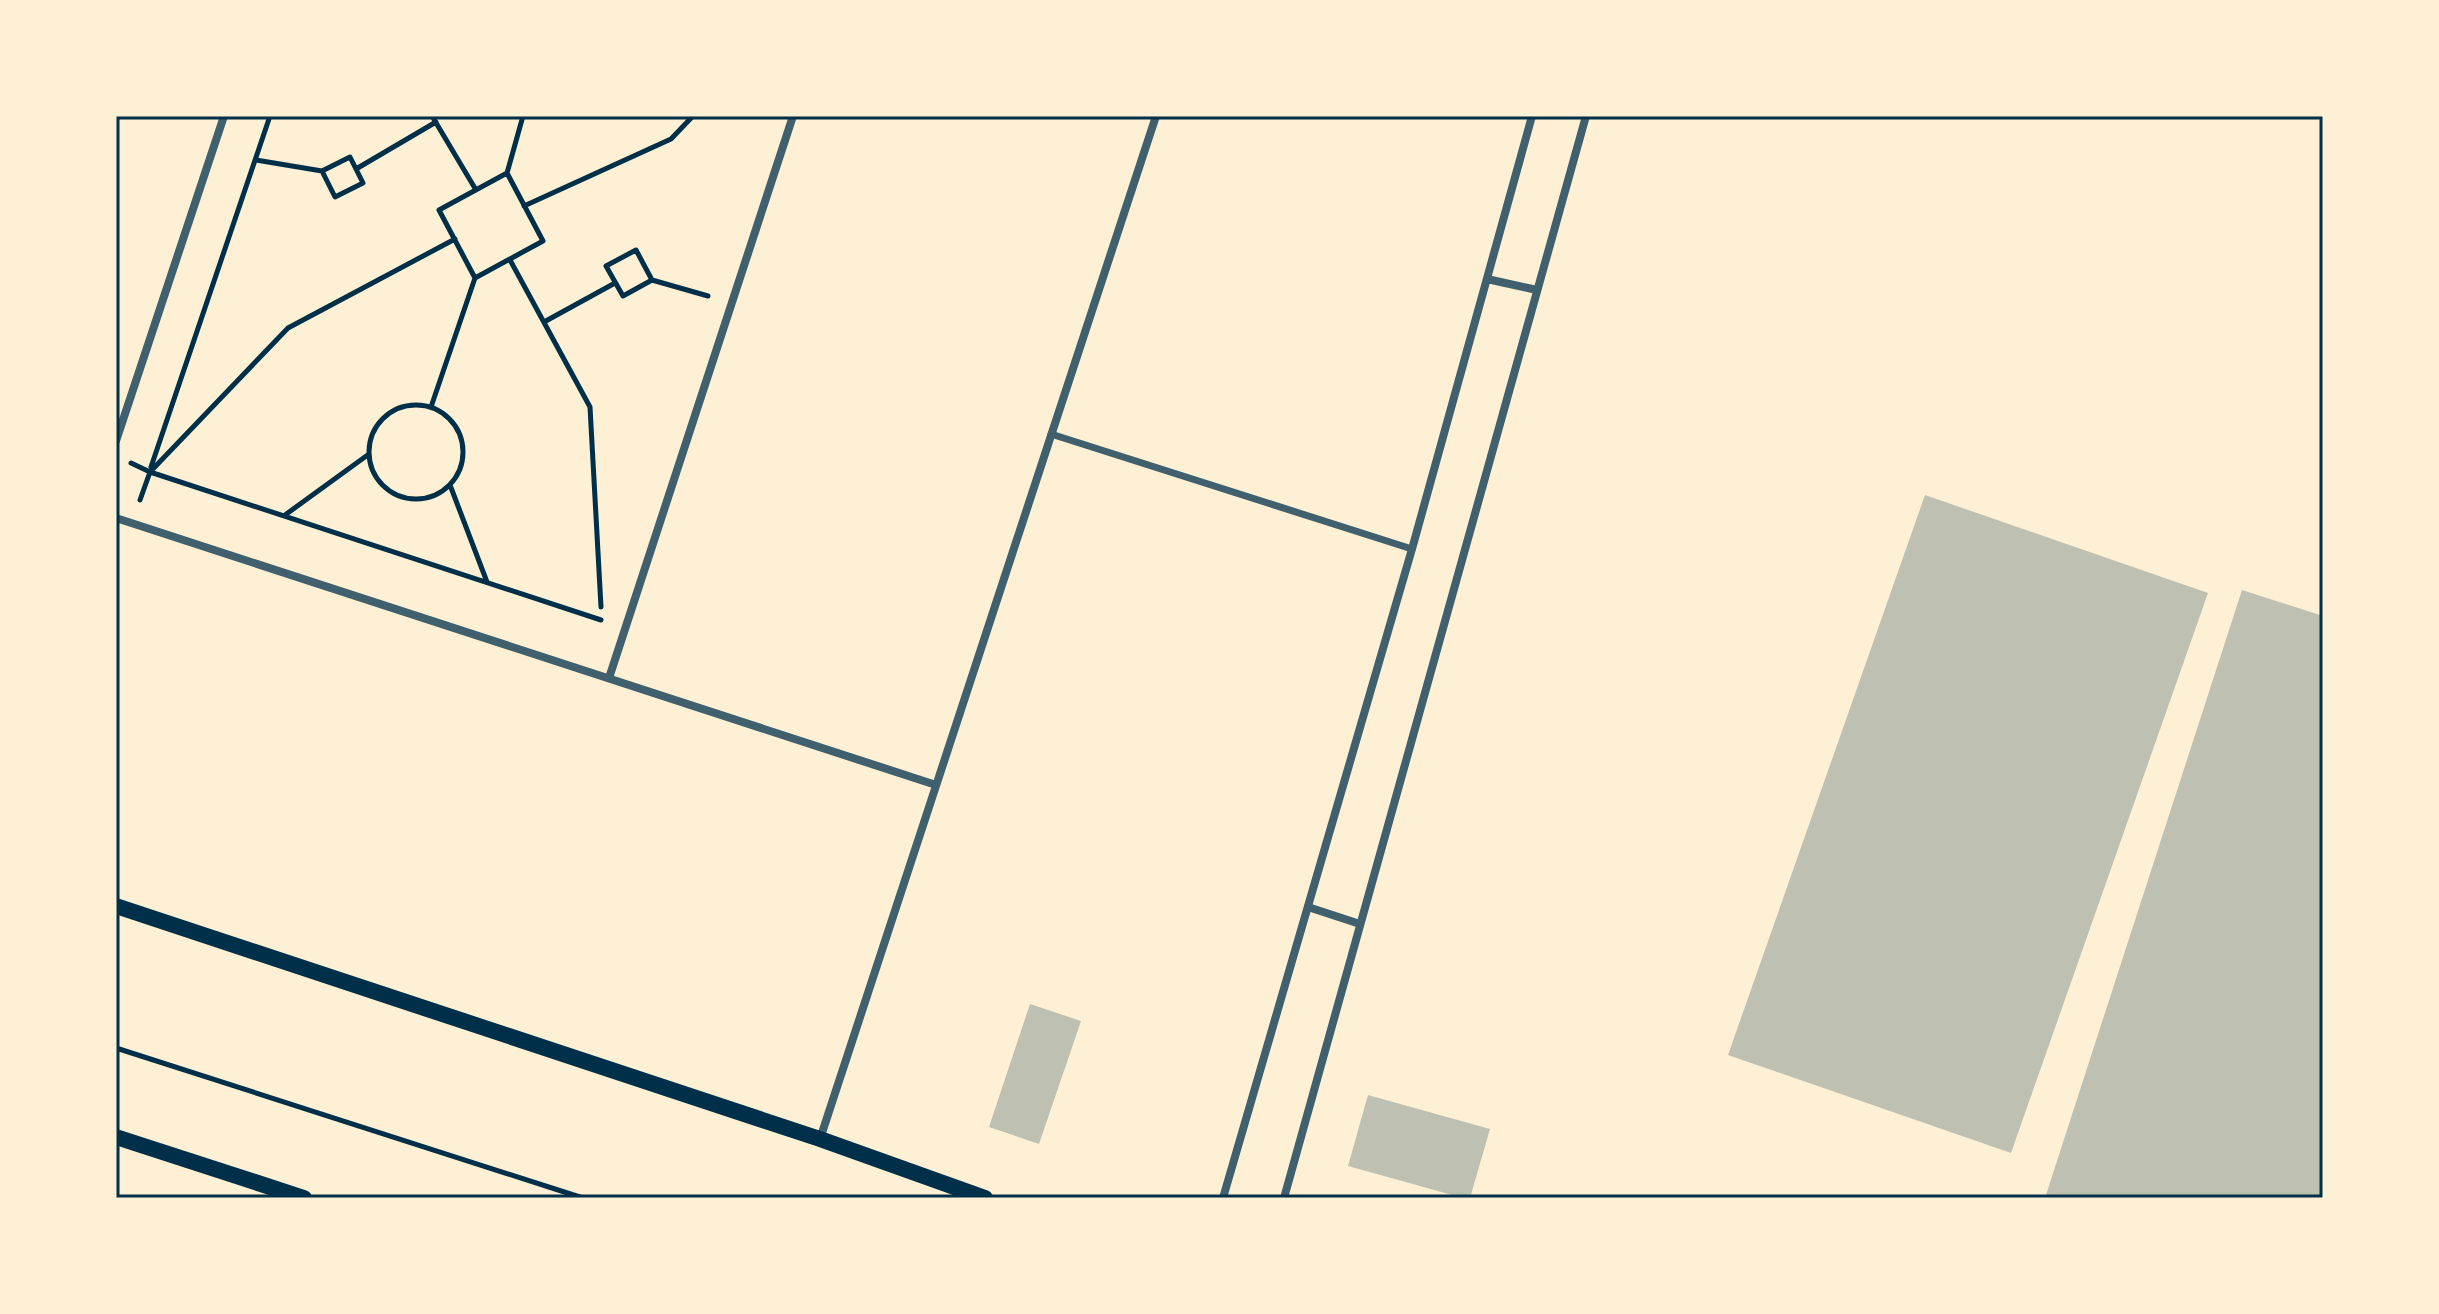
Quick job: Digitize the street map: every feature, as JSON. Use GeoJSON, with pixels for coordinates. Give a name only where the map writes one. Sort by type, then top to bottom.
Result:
{"type":"FeatureCollection","features":[{"type":"Feature","properties":{"kind":"main road"},"geometry":{"type":"LineString","coordinates":[[116,906],[820,1139],[985,1198]]}},
{"type":"Feature","properties":{"kind":"main road"},"geometry":{"type":"LineString","coordinates":[[116,1137],[304,1198]]}},
{"type":"Feature","properties":{"kind":"street"},"geometry":{"type":"LineString","coordinates":[[116,441],[224,116]]}},
{"type":"Feature","properties":{"kind":"street"},"geometry":{"type":"LineString","coordinates":[[609,678],[793,116]]}},
{"type":"Feature","properties":{"kind":"street"},"geometry":{"type":"LineString","coordinates":[[820,1139],[1156,116]]}},
{"type":"Feature","properties":{"kind":"street"},"geometry":{"type":"LineString","coordinates":[[1223,1198],[1412,549],[1532,116]]}},
{"type":"Feature","properties":{"kind":"street"},"geometry":{"type":"LineString","coordinates":[[1284,1198],[1586,116]]}},
{"type":"Feature","properties":{"kind":"street"},"geometry":{"type":"LineString","coordinates":[[1487,279],[1537,290]]}},
{"type":"Feature","properties":{"kind":"street"},"geometry":{"type":"LineString","coordinates":[[1051,434],[1412,549]]}},
{"type":"Feature","properties":{"kind":"street"},"geometry":{"type":"LineString","coordinates":[[116,518],[936,785]]}},
{"type":"Feature","properties":{"kind":"street"},"geometry":{"type":"LineString","coordinates":[[1308,907],[1360,924]]}},
{"type":"Feature","properties":{"kind":"path"},"geometry":{"type":"LineString","coordinates":[[132,523],[270,116]]}},
{"type":"Feature","properties":{"kind":"path"},"geometry":{"type":"LineString","coordinates":[[431,407],[475,278],[543,241],[507,173],[523,116]]}},
{"type":"Feature","properties":{"kind":"path"},"geometry":{"type":"LineString","coordinates":[[524,206],[671,139],[693,116]]}},
{"type":"Feature","properties":{"kind":"path"},"geometry":{"type":"LineString","coordinates":[[356,169],[434,119],[476,190]]}},
{"type":"Feature","properties":{"kind":"path"},"geometry":{"type":"LineString","coordinates":[[256,160],[322,171],[350,157],[363,183],[335,197],[322,171]]}},
{"type":"Feature","properties":{"kind":"path"},"geometry":{"type":"LineString","coordinates":[[475,278],[439,210],[507,173]]}},
{"type":"Feature","properties":{"kind":"path"},"geometry":{"type":"LineString","coordinates":[[150,472],[288,328],[455,239]]}},
{"type":"Feature","properties":{"kind":"path"},"geometry":{"type":"LineString","coordinates":[[652,280],[636,250],[606,266],[623,296],[652,280],[708,296]]}},
{"type":"Feature","properties":{"kind":"path"},"geometry":{"type":"LineString","coordinates":[[510,260],[590,407],[602,620]]}},
{"type":"Feature","properties":{"kind":"path"},"geometry":{"type":"LineString","coordinates":[[544,322],[615,283]]}},
{"type":"Feature","properties":{"kind":"path"},"geometry":{"type":"LineString","coordinates":[[416,405],[431,407],[456,426],[462,441],[463,457],[459,472],[450,485],[437,495],[422,499],[392,493],[380,483],[372,470],[369,454],[371,439],[388,414],[416,405]]}},
{"type":"Feature","properties":{"kind":"path"},"geometry":{"type":"LineString","coordinates":[[284,516],[369,454]]}},
{"type":"Feature","properties":{"kind":"path"},"geometry":{"type":"LineString","coordinates":[[127,461],[150,472],[602,620]]}},
{"type":"Feature","properties":{"kind":"path"},"geometry":{"type":"LineString","coordinates":[[450,485],[488,583]]}},
{"type":"Feature","properties":{"kind":"path"},"geometry":{"type":"LineString","coordinates":[[602,620],[607,606]]}},
{"type":"Feature","properties":{"kind":"path"},"geometry":{"type":"LineString","coordinates":[[116,1048],[583,1198]]}},
{"type":"Feature","properties":{"kind":"building"},"geometry":{"type":"Polygon","coordinates":[[[1925,495],[2208,593],[2011,1153],[1728,1055],[1925,495]]]}},
{"type":"Feature","properties":{"kind":"building"},"geometry":{"type":"Polygon","coordinates":[[[2242,590],[2323,616],[2323,1198],[2045,1198],[2242,590]]]}},
{"type":"Feature","properties":{"kind":"building"},"geometry":{"type":"Polygon","coordinates":[[[1030,1004],[1081,1021],[1039,1144],[989,1127],[1030,1004]]]}},
{"type":"Feature","properties":{"kind":"building"},"geometry":{"type":"Polygon","coordinates":[[[1368,1095],[1490,1129],[1470,1198],[1348,1166],[1368,1095]]]}}]}
